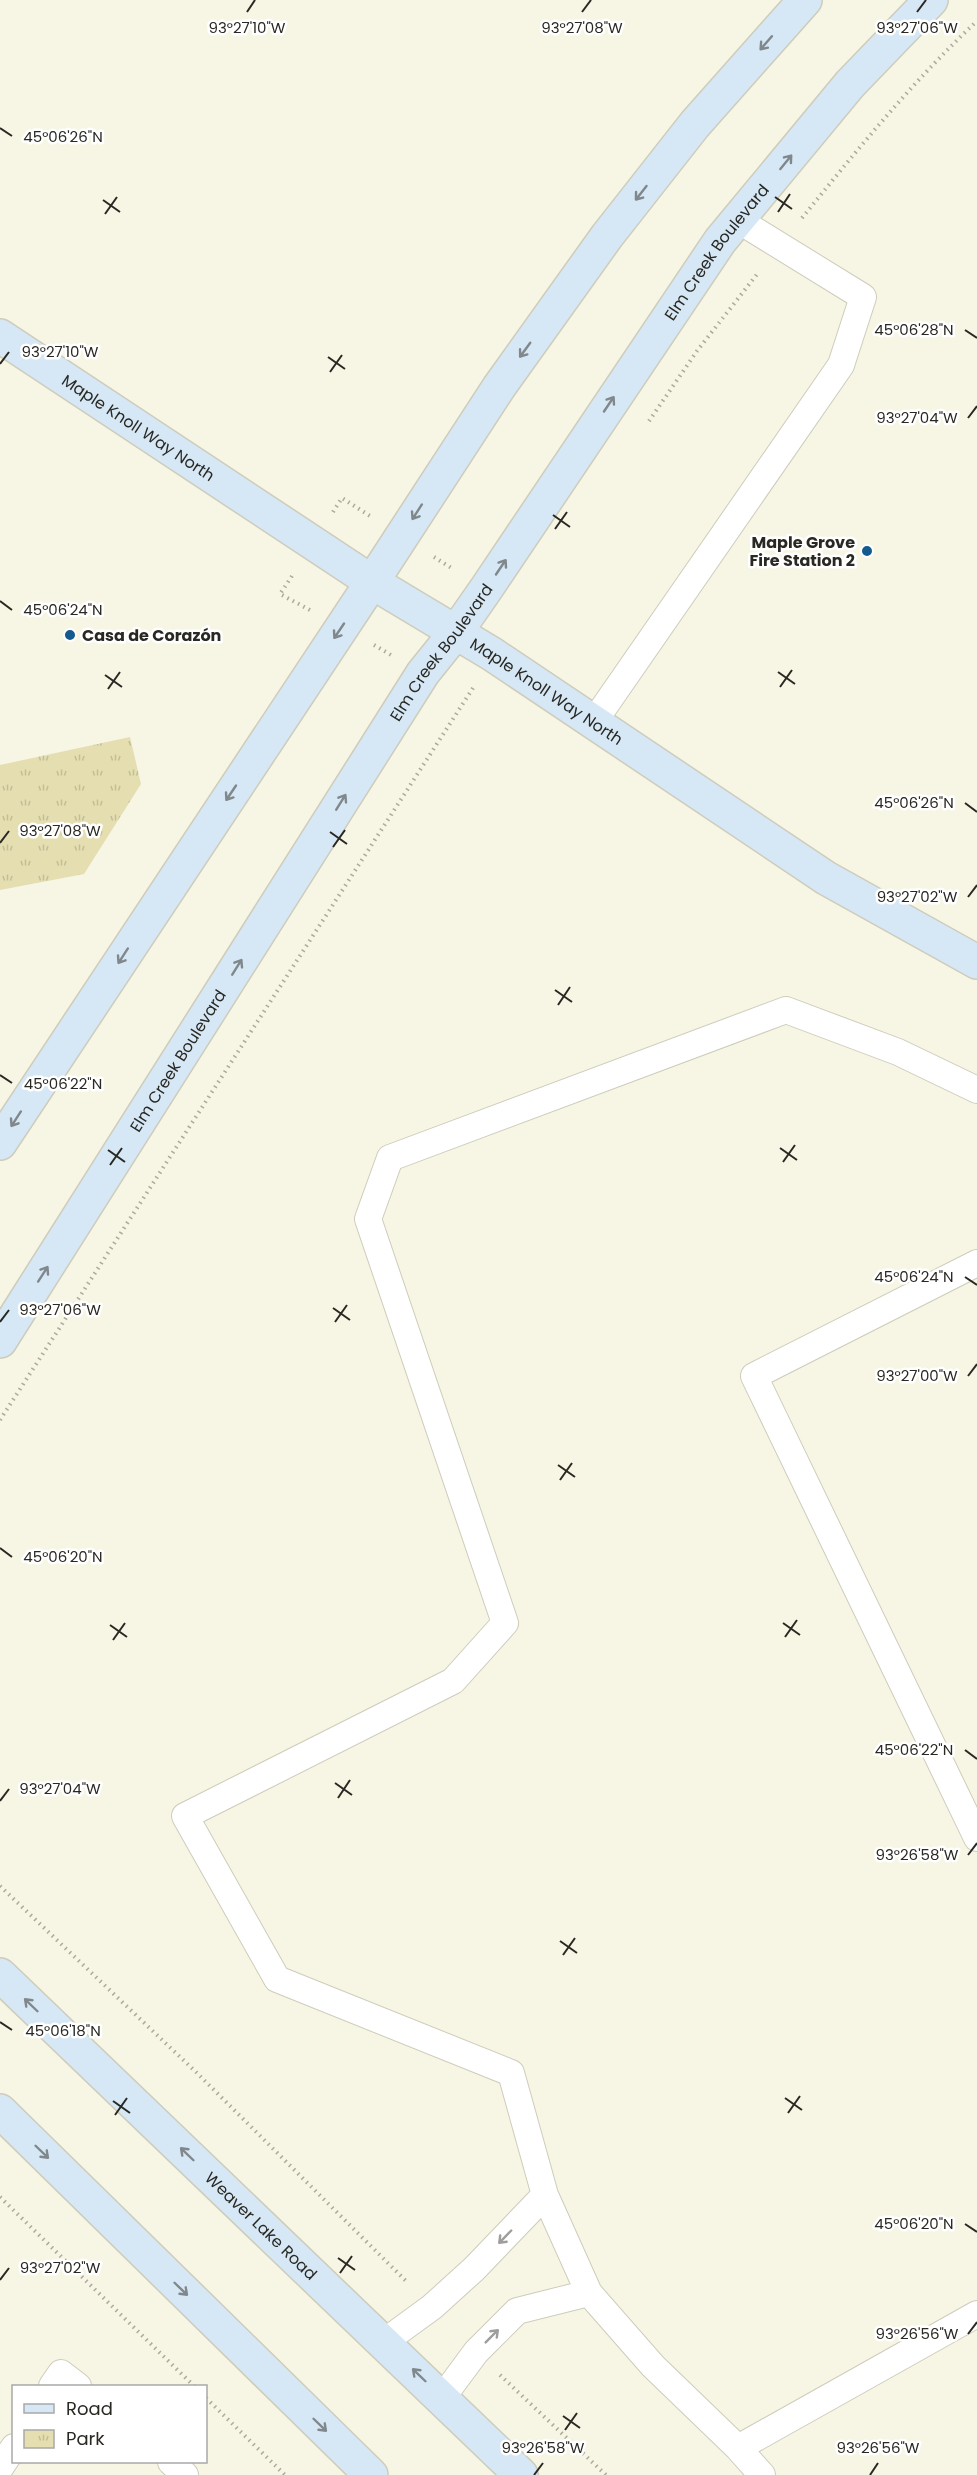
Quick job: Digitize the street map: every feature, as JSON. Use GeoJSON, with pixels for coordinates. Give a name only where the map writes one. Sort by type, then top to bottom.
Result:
{"type":"FeatureCollection","features":[{"type":"Feature","properties":{"kind":"main road"},"geometry":{"type":"LineString","coordinates":[[0,1143],[499,387],[607,237],[695,124],[806,0]]}},
{"type":"Feature","properties":{"kind":"main road","name":"Elm Creek Boulevard"},"geometry":{"type":"LineString","coordinates":[[0,1341],[423,673],[456,632],[707,261],[850,84],[931,0]]}},
{"type":"Feature","properties":{"kind":"main road","name":"Maple Knoll Way North"},"geometry":{"type":"LineString","coordinates":[[0,336],[372,582],[492,654],[826,878],[977,962]]}},
{"type":"Feature","properties":{"kind":"main road","name":"Weaver Lake Road"},"geometry":{"type":"LineString","coordinates":[[0,1975],[521,2475]]}},
{"type":"Feature","properties":{"kind":"main road"},"geometry":{"type":"LineString","coordinates":[[0,2111],[371,2475]]}},
{"type":"Feature","properties":{"kind":"lane"},"geometry":{"type":"LineString","coordinates":[[593,723],[841,365],[863,297],[738,220]]}},
{"type":"Feature","properties":{"kind":"lane"},"geometry":{"type":"LineString","coordinates":[[762,2475],[738,2448],[653,2366],[590,2293],[545,2195],[511,2073],[277,1978],[185,1816],[453,1681],[505,1623],[368,1219],[390,1158],[786,1010],[898,1052],[977,1090]]}},
{"type":"Feature","properties":{"kind":"lane"},"geometry":{"type":"LineString","coordinates":[[977,1263],[754,1376],[977,1838]]}},
{"type":"Feature","properties":{"kind":"lane"},"geometry":{"type":"LineString","coordinates":[[384,2342],[432,2307],[474,2269],[545,2195]]}},
{"type":"Feature","properties":{"kind":"lane"},"geometry":{"type":"LineString","coordinates":[[442,2398],[476,2352],[517,2311],[590,2293]]}},
{"type":"Feature","properties":{"kind":"lane"},"geometry":{"type":"LineString","coordinates":[[738,2448],[977,2314]]}},
{"type":"Feature","properties":{"kind":"lane"},"geometry":{"type":"LineString","coordinates":[[0,2468],[12,2450]]}},
{"type":"Feature","properties":{"kind":"path"},"geometry":{"type":"LineString","coordinates":[[644,428],[697,351],[862,144],[977,21]]}},
{"type":"Feature","properties":{"kind":"path"},"geometry":{"type":"LineString","coordinates":[[0,1420],[469,696],[492,654]]}},
{"type":"Feature","properties":{"kind":"path"},"geometry":{"type":"LineString","coordinates":[[0,1886],[197,2073],[432,2307]]}},
{"type":"Feature","properties":{"kind":"path"},"geometry":{"type":"LineString","coordinates":[[0,2197],[193,2385]]}},
{"type":"Feature","properties":{"kind":"path"},"geometry":{"type":"LineString","coordinates":[[476,2352],[606,2475]]}},
{"type":"Feature","properties":{"kind":"path"},"geometry":{"type":"LineString","coordinates":[[207,2399],[285,2475]]}},
{"type":"Feature","properties":{"kind":"green space"},"geometry":{"type":"Polygon","coordinates":[[[130,737],[141,784],[84,874],[0,890],[0,765],[130,737]]]}},
{"type":"Feature","properties":{"kind":"place","name":"Maple Grove Fire Station 2"},"geometry":{"type":"Point","coordinates":[867,551]}},
{"type":"Feature","properties":{"kind":"place","name":"Casa de Corazón"},"geometry":{"type":"Point","coordinates":[70,635]}}]}
